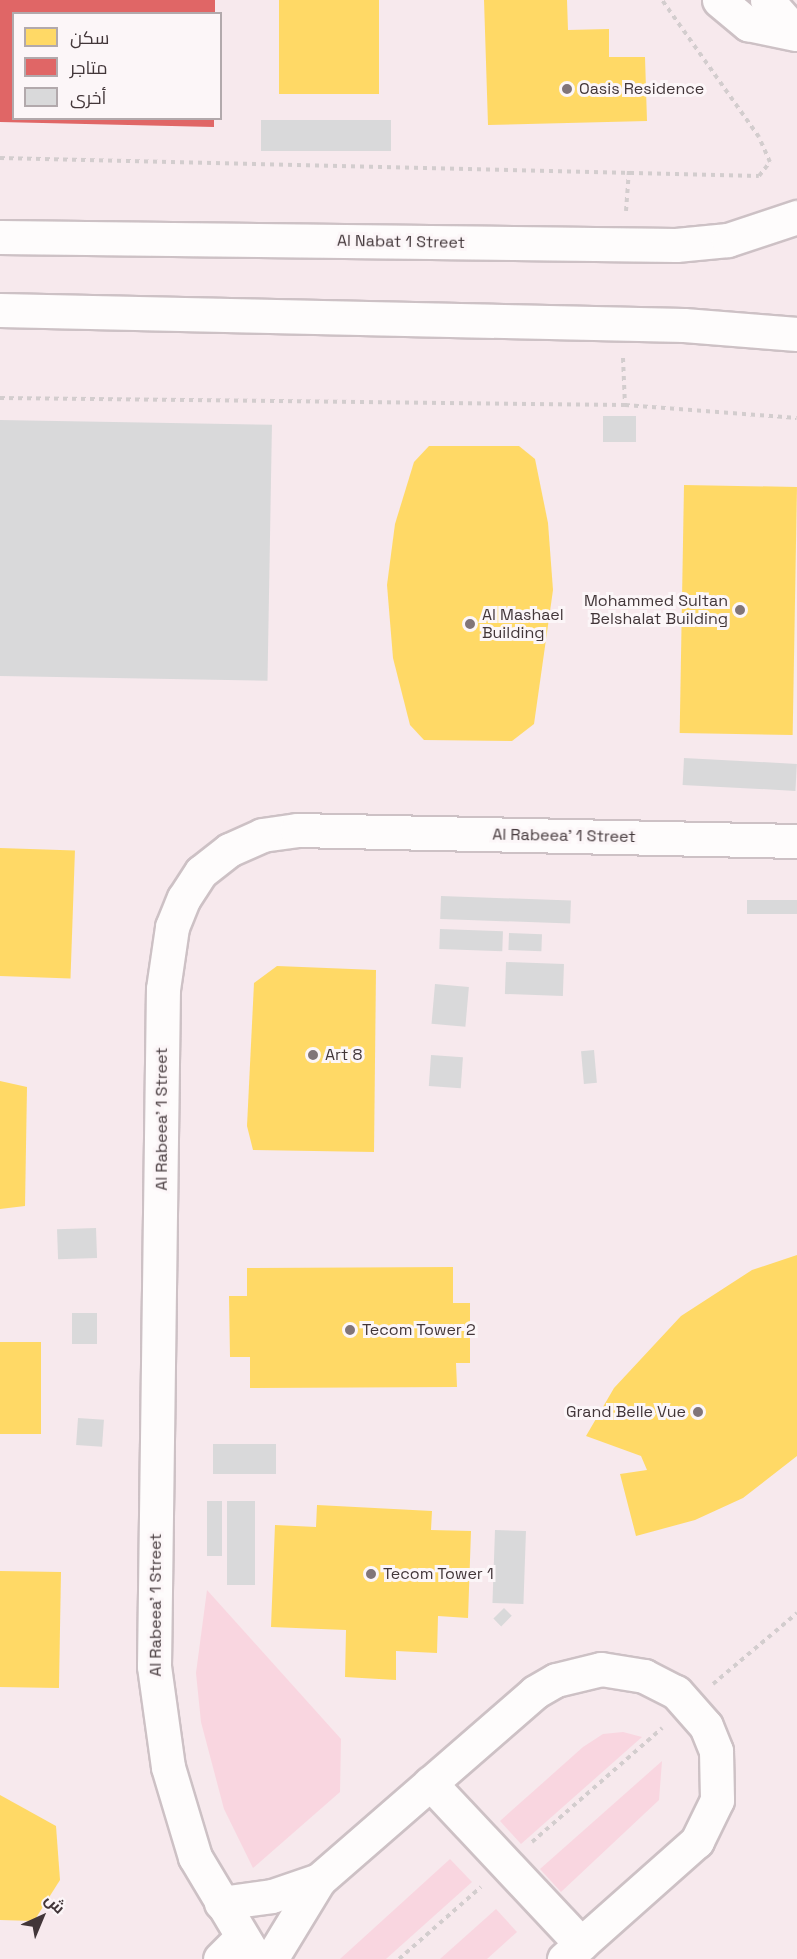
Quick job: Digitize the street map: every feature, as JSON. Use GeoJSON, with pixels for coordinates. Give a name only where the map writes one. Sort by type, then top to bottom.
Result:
{"type":"FeatureCollection","features":[{"type":"Feature","properties":{"kind":"street"},"geometry":{"type":"LineString","coordinates":[[719,0],[748,24],[797,34]]}},
{"type":"Feature","properties":{"kind":"street"},"geometry":{"type":"LineString","coordinates":[[767,0],[797,34]]}},
{"type":"Feature","properties":{"kind":"street","name":"Al Nabat 1 Street"},"geometry":{"type":"LineString","coordinates":[[0,237],[676,245],[728,240],[797,217]]}},
{"type":"Feature","properties":{"kind":"street"},"geometry":{"type":"LineString","coordinates":[[0,310],[622,324],[797,334]]}},
{"type":"Feature","properties":{"kind":"street","name":"Al Rabeea' 1 Street"},"geometry":{"type":"LineString","coordinates":[[239,1952],[221,1903],[195,1857],[180,1813],[159,1717],[154,1666],[163,989],[172,927],[184,898],[201,872],[229,850],[262,835],[297,830],[797,841]]}},
{"type":"Feature","properties":{"kind":"street"},"geometry":{"type":"LineString","coordinates":[[271,1959],[319,1880],[430,1783],[535,1692],[580,1672],[601,1669],[644,1676],[689,1704],[716,1751],[717,1800],[709,1822],[697,1840],[572,1951],[507,1864],[430,1783]]}},
{"type":"Feature","properties":{"kind":"street"},"geometry":{"type":"LineString","coordinates":[[221,1903],[272,1896],[319,1880]]}},
{"type":"Feature","properties":{"kind":"path"},"geometry":{"type":"LineString","coordinates":[[0,158],[759,176],[770,162],[759,137],[662,0]]}},
{"type":"Feature","properties":{"kind":"path"},"geometry":{"type":"LineString","coordinates":[[622,324],[625,405]]}},
{"type":"Feature","properties":{"kind":"path"},"geometry":{"type":"LineString","coordinates":[[0,398],[625,405],[797,418]]}},
{"type":"Feature","properties":{"kind":"path"},"geometry":{"type":"LineString","coordinates":[[399,1959],[689,1704],[797,1613]]}},
{"type":"Feature","properties":{"kind":"shaded area"},"geometry":{"type":"Polygon","coordinates":[[[207,1590],[341,1739],[340,1792],[253,1868],[224,1809],[201,1722],[196,1673],[207,1590]]]}},
{"type":"Feature","properties":{"kind":"shaded area"},"geometry":{"type":"Polygon","coordinates":[[[623,1732],[642,1737],[521,1844],[500,1821],[583,1747],[603,1734],[623,1732]]]}},
{"type":"Feature","properties":{"kind":"shaded area"},"geometry":{"type":"Polygon","coordinates":[[[662,1761],[659,1800],[561,1892],[540,1869],[662,1761]]]}},
{"type":"Feature","properties":{"kind":"shaded area"},"geometry":{"type":"Polygon","coordinates":[[[450,1859],[472,1882],[386,1959],[340,1959],[450,1859]]]}},
{"type":"Feature","properties":{"kind":"shaded area"},"geometry":{"type":"Polygon","coordinates":[[[496,1909],[517,1932],[487,1959],[440,1959],[496,1909]]]}},
{"type":"Feature","properties":{"kind":"building: سكن"},"geometry":{"type":"Polygon","coordinates":[[[279,0],[379,0],[379,94],[279,94],[279,0]]]}},
{"type":"Feature","properties":{"kind":"building: سكن","name":"Oasis Residence"},"geometry":{"type":"Polygon","coordinates":[[[484,0],[567,0],[568,30],[609,29],[609,57],[645,57],[647,121],[488,125],[484,0]]]}},
{"type":"Feature","properties":{"kind":"building: سكن","name":"Al Mashael Building"},"geometry":{"type":"Polygon","coordinates":[[[429,446],[519,446],[535,459],[548,523],[553,590],[534,724],[512,741],[424,740],[410,725],[393,658],[387,585],[395,524],[414,462],[429,446]]]}},
{"type":"Feature","properties":{"kind":"building: سكن","name":"Mohammed Sultan Belshalat Building"},"geometry":{"type":"Polygon","coordinates":[[[684,485],[797,487],[793,735],[680,733],[684,485]]]}},
{"type":"Feature","properties":{"kind":"building: سكن"},"geometry":{"type":"Polygon","coordinates":[[[0,848],[75,851],[70,979],[0,976],[0,848]]]}},
{"type":"Feature","properties":{"kind":"building: سكن","name":"Art 8"},"geometry":{"type":"Polygon","coordinates":[[[277,966],[376,970],[374,1152],[253,1150],[247,1126],[254,983],[277,966]]]}},
{"type":"Feature","properties":{"kind":"building: سكن"},"geometry":{"type":"Polygon","coordinates":[[[0,1081],[27,1087],[25,1206],[0,1209],[0,1081]]]}},
{"type":"Feature","properties":{"kind":"building: سكن","name":"Grand Belle Vue"},"geometry":{"type":"Polygon","coordinates":[[[797,1255],[797,1456],[743,1498],[695,1520],[636,1536],[620,1474],[647,1470],[641,1456],[586,1436],[614,1388],[681,1316],[752,1270],[797,1255]]]}},
{"type":"Feature","properties":{"kind":"building: سكن","name":"Tecom Tower 2"},"geometry":{"type":"Polygon","coordinates":[[[453,1267],[453,1303],[470,1303],[470,1363],[456,1363],[457,1387],[250,1388],[250,1357],[230,1357],[229,1296],[247,1296],[247,1268],[453,1267]]]}},
{"type":"Feature","properties":{"kind":"building: سكن"},"geometry":{"type":"Polygon","coordinates":[[[0,1342],[41,1342],[41,1434],[0,1434],[0,1342]]]}},
{"type":"Feature","properties":{"kind":"building: سكن","name":"Tecom Tower 1"},"geometry":{"type":"Polygon","coordinates":[[[317,1505],[432,1511],[431,1530],[471,1531],[468,1618],[438,1616],[437,1653],[396,1651],[396,1680],[345,1677],[346,1630],[271,1627],[275,1525],[316,1527],[317,1505]]]}},
{"type":"Feature","properties":{"kind":"building: سكن"},"geometry":{"type":"Polygon","coordinates":[[[0,1571],[61,1572],[59,1688],[0,1687],[0,1571]]]}},
{"type":"Feature","properties":{"kind":"building: سكن"},"geometry":{"type":"Polygon","coordinates":[[[0,1795],[56,1826],[60,1880],[34,1921],[0,1920],[0,1795]]]}},
{"type":"Feature","properties":{"kind":"building: متاجر"},"geometry":{"type":"Polygon","coordinates":[[[0,0],[215,0],[215,12],[12,12],[12,120],[214,120],[214,127],[0,122],[0,0]]]}},
{"type":"Feature","properties":{"kind":"building: أخرى"},"geometry":{"type":"Polygon","coordinates":[[[261,120],[391,120],[391,151],[261,151],[261,120]]]}},
{"type":"Feature","properties":{"kind":"building: أخرى"},"geometry":{"type":"Polygon","coordinates":[[[603,416],[636,416],[636,442],[603,442],[603,416]]]}},
{"type":"Feature","properties":{"kind":"building: أخرى"},"geometry":{"type":"Polygon","coordinates":[[[0,420],[272,425],[267,681],[0,676],[0,420]]]}},
{"type":"Feature","properties":{"kind":"building: أخرى"},"geometry":{"type":"Polygon","coordinates":[[[684,758],[797,764],[795,791],[683,785],[684,758]]]}},
{"type":"Feature","properties":{"kind":"building: أخرى"},"geometry":{"type":"Polygon","coordinates":[[[441,896],[571,901],[570,924],[440,919],[441,896]]]}},
{"type":"Feature","properties":{"kind":"building: أخرى"},"geometry":{"type":"Polygon","coordinates":[[[747,900],[797,900],[797,914],[747,914],[747,900]]]}},
{"type":"Feature","properties":{"kind":"building: أخرى"},"geometry":{"type":"Polygon","coordinates":[[[440,929],[503,931],[502,951],[439,949],[440,929]]]}},
{"type":"Feature","properties":{"kind":"building: أخرى"},"geometry":{"type":"Polygon","coordinates":[[[509,933],[542,934],[541,951],[508,950],[509,933]]]}},
{"type":"Feature","properties":{"kind":"building: أخرى"},"geometry":{"type":"Polygon","coordinates":[[[506,962],[564,964],[563,996],[505,994],[506,962]]]}},
{"type":"Feature","properties":{"kind":"building: أخرى"},"geometry":{"type":"Polygon","coordinates":[[[435,984],[469,987],[465,1027],[432,1024],[435,984]]]}},
{"type":"Feature","properties":{"kind":"building: أخرى"},"geometry":{"type":"Polygon","coordinates":[[[594,1050],[597,1083],[584,1084],[581,1051],[594,1050]]]}},
{"type":"Feature","properties":{"kind":"building: أخرى"},"geometry":{"type":"Polygon","coordinates":[[[431,1055],[463,1057],[461,1088],[429,1086],[431,1055]]]}},
{"type":"Feature","properties":{"kind":"building: أخرى"},"geometry":{"type":"Polygon","coordinates":[[[96,1228],[97,1258],[58,1259],[57,1229],[96,1228]]]}},
{"type":"Feature","properties":{"kind":"building: أخرى"},"geometry":{"type":"Polygon","coordinates":[[[72,1313],[97,1313],[97,1344],[72,1344],[72,1313]]]}},
{"type":"Feature","properties":{"kind":"building: أخرى"},"geometry":{"type":"Polygon","coordinates":[[[78,1418],[104,1420],[102,1447],[76,1445],[78,1418]]]}},
{"type":"Feature","properties":{"kind":"building: أخرى"},"geometry":{"type":"Polygon","coordinates":[[[213,1444],[276,1444],[276,1474],[213,1474],[213,1444]]]}},
{"type":"Feature","properties":{"kind":"building: أخرى"},"geometry":{"type":"Polygon","coordinates":[[[207,1501],[222,1501],[222,1556],[207,1556],[207,1501]]]}},
{"type":"Feature","properties":{"kind":"building: أخرى"},"geometry":{"type":"Polygon","coordinates":[[[227,1501],[255,1501],[255,1585],[227,1585],[227,1501]]]}},
{"type":"Feature","properties":{"kind":"building: أخرى"},"geometry":{"type":"Polygon","coordinates":[[[495,1530],[526,1531],[523,1604],[492,1603],[495,1530]]]}},
{"type":"Feature","properties":{"kind":"building: أخرى"},"geometry":{"type":"Polygon","coordinates":[[[504,1608],[512,1616],[501,1626],[493,1619],[504,1608]]]}},
{"type":"Feature","properties":{"kind":"place","name":"Oasis Residence"},"geometry":{"type":"Point","coordinates":[567,89]}},
{"type":"Feature","properties":{"kind":"place","name":"Mohammed Sultan Belshalat Building"},"geometry":{"type":"Point","coordinates":[740,610]}},
{"type":"Feature","properties":{"kind":"place","name":"Al Mashael Building"},"geometry":{"type":"Point","coordinates":[470,624]}},
{"type":"Feature","properties":{"kind":"place","name":"Art 8"},"geometry":{"type":"Point","coordinates":[313,1055]}},
{"type":"Feature","properties":{"kind":"place","name":"Tecom Tower 2"},"geometry":{"type":"Point","coordinates":[350,1330]}},
{"type":"Feature","properties":{"kind":"place","name":"Grand Belle Vue"},"geometry":{"type":"Point","coordinates":[698,1412]}},
{"type":"Feature","properties":{"kind":"place","name":"Tecom Tower 1"},"geometry":{"type":"Point","coordinates":[371,1574]}}]}
